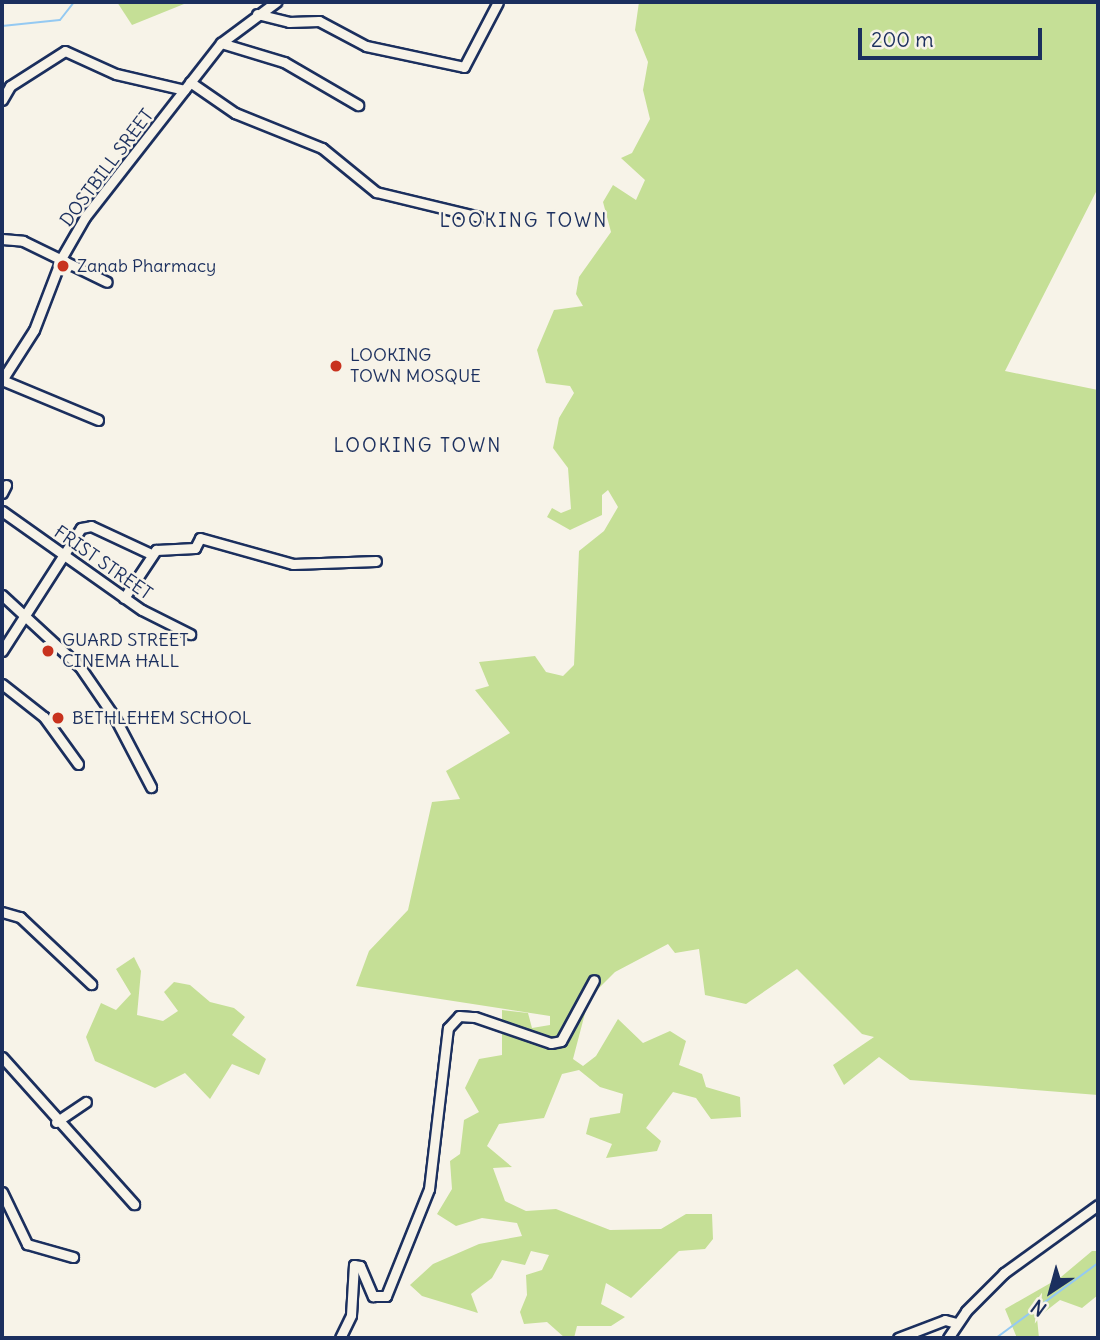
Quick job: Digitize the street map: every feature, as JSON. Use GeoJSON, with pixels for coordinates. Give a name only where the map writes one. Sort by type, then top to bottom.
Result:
{"type":"FeatureCollection","features":[{"type":"Feature","properties":{"kind":"street","name":"DOSTBILL SREET"},"geometry":{"type":"LineString","coordinates":[[2,380],[34,330],[62,257],[85,217],[144,148],[221,43],[276,2]]}},
{"type":"Feature","properties":{"kind":"street"},"geometry":{"type":"LineString","coordinates":[[257,14],[289,22],[320,21],[366,46],[464,67],[498,2]]}},
{"type":"Feature","properties":{"kind":"street"},"geometry":{"type":"LineString","coordinates":[[221,43],[284,62],[358,105]]}},
{"type":"Feature","properties":{"kind":"street"},"geometry":{"type":"LineString","coordinates":[[2,100],[10,86],[65,51],[116,74],[187,86],[244,117],[322,148],[376,192],[479,217]]}},
{"type":"Feature","properties":{"kind":"street"},"geometry":{"type":"LineString","coordinates":[[2,239],[23,241],[62,257],[107,282]]}},
{"type":"Feature","properties":{"kind":"street"},"geometry":{"type":"LineString","coordinates":[[2,380],[98,420]]}},
{"type":"Feature","properties":{"kind":"street","name":"FRIST STREET"},"geometry":{"type":"LineString","coordinates":[[2,511],[124,598],[190,634]]}},
{"type":"Feature","properties":{"kind":"street"},"geometry":{"type":"LineString","coordinates":[[2,651],[66,557],[79,530],[88,526],[151,554]]}},
{"type":"Feature","properties":{"kind":"street"},"geometry":{"type":"LineString","coordinates":[[124,598],[151,554],[161,548],[195,548],[200,538],[293,564],[376,561]]}},
{"type":"Feature","properties":{"kind":"street"},"geometry":{"type":"LineString","coordinates":[[2,595],[28,614],[101,696],[151,788]]}},
{"type":"Feature","properties":{"kind":"street"},"geometry":{"type":"LineString","coordinates":[[2,684],[44,717],[78,764]]}},
{"type":"Feature","properties":{"kind":"street"},"geometry":{"type":"LineString","coordinates":[[2,912],[20,917],[92,984]]}},
{"type":"Feature","properties":{"kind":"street"},"geometry":{"type":"LineString","coordinates":[[341,1338],[351,1315],[354,1265],[360,1266],[373,1296],[386,1296],[429,1189],[448,1028],[459,1016],[475,1017],[551,1043],[561,1041],[594,980]]}},
{"type":"Feature","properties":{"kind":"street"},"geometry":{"type":"LineString","coordinates":[[2,1057],[56,1122],[134,1204]]}},
{"type":"Feature","properties":{"kind":"street"},"geometry":{"type":"LineString","coordinates":[[56,1122],[86,1102]]}},
{"type":"Feature","properties":{"kind":"street"},"geometry":{"type":"LineString","coordinates":[[2,1192],[20,1235],[33,1248],[73,1257]]}},
{"type":"Feature","properties":{"kind":"street"},"geometry":{"type":"LineString","coordinates":[[948,1338],[957,1323],[1011,1267],[1098,1205]]}},
{"type":"Feature","properties":{"kind":"street"},"geometry":{"type":"LineString","coordinates":[[898,1338],[945,1320],[957,1323]]}},
{"type":"Feature","properties":{"kind":"green space"},"geometry":{"type":"Polygon","coordinates":[[[117,2],[184,2],[184,4],[132,25],[117,2]]]}},
{"type":"Feature","properties":{"kind":"green space"},"geometry":{"type":"Polygon","coordinates":[[[639,2],[1098,2],[1098,188],[1005,371],[1098,390],[1098,1095],[910,1080],[879,1057],[844,1085],[833,1065],[874,1037],[862,1034],[797,969],[746,1004],[705,995],[699,949],[675,953],[668,944],[615,972],[589,998],[573,1059],[583,1066],[596,1056],[618,1019],[643,1043],[670,1031],[686,1041],[679,1065],[702,1074],[706,1087],[740,1097],[741,1117],[711,1119],[696,1098],[673,1092],[646,1128],[661,1141],[657,1151],[606,1158],[612,1144],[586,1134],[590,1118],[620,1113],[623,1094],[600,1087],[579,1070],[562,1074],[544,1118],[499,1124],[487,1146],[512,1167],[493,1168],[505,1201],[526,1211],[556,1209],[610,1230],[661,1229],[686,1214],[712,1214],[713,1239],[705,1249],[679,1251],[631,1298],[606,1283],[601,1304],[625,1317],[611,1326],[577,1326],[574,1338],[565,1338],[547,1322],[524,1324],[520,1312],[527,1295],[526,1275],[542,1270],[549,1255],[531,1251],[525,1265],[502,1260],[492,1278],[471,1294],[478,1313],[422,1296],[410,1285],[433,1264],[479,1244],[522,1236],[517,1223],[482,1218],[456,1226],[437,1214],[452,1189],[450,1161],[460,1154],[464,1120],[479,1112],[465,1088],[479,1059],[502,1055],[502,1010],[528,1013],[532,1028],[550,1025],[550,1016],[356,986],[369,951],[408,910],[432,802],[460,799],[446,771],[510,733],[475,690],[489,686],[479,662],[535,656],[546,672],[563,676],[574,665],[579,551],[604,531],[618,507],[608,490],[602,495],[602,515],[570,530],[547,517],[552,508],[561,513],[571,509],[568,468],[553,448],[559,418],[574,393],[570,386],[546,383],[537,350],[554,310],[583,306],[576,294],[579,277],[611,232],[603,202],[613,185],[636,200],[645,180],[621,158],[632,153],[650,119],[643,90],[648,62],[635,30],[639,2]]]}},
{"type":"Feature","properties":{"kind":"green space"},"geometry":{"type":"Polygon","coordinates":[[[134,957],[141,971],[137,1015],[163,1021],[178,1011],[164,992],[174,982],[190,985],[210,1002],[234,1008],[245,1017],[232,1035],[266,1059],[259,1075],[232,1064],[210,1099],[185,1073],[155,1088],[95,1061],[86,1037],[101,1003],[116,1010],[131,994],[116,969],[134,957]]]}},
{"type":"Feature","properties":{"kind":"green space"},"geometry":{"type":"Polygon","coordinates":[[[1092,1251],[1098,1251],[1098,1295],[1082,1308],[1060,1300],[1037,1318],[1039,1338],[1017,1338],[1005,1309],[1061,1277],[1092,1251]]]}},
{"type":"Feature","properties":{"kind":"waterway"},"geometry":{"type":"LineString","coordinates":[[2,26],[60,20],[74,2]]}},
{"type":"Feature","properties":{"kind":"waterway"},"geometry":{"type":"LineString","coordinates":[[996,1338],[1098,1263]]}},
{"type":"Feature","properties":{"kind":"place","name":"Zanab Pharmacy"},"geometry":{"type":"Point","coordinates":[63,266]}},
{"type":"Feature","properties":{"kind":"place","name":"LOOKING TOWN MOSQUE"},"geometry":{"type":"Point","coordinates":[336,366]}},
{"type":"Feature","properties":{"kind":"place","name":"GUARD STREET CINEMA HALL"},"geometry":{"type":"Point","coordinates":[48,651]}},
{"type":"Feature","properties":{"kind":"place","name":"BETHLEHEM SCHOOL"},"geometry":{"type":"Point","coordinates":[58,718]}},
{"type":"Feature","properties":{"kind":"district","name":"LOOKING TOWN"},"geometry":{"type":"Point","coordinates":[524,221]}},
{"type":"Feature","properties":{"kind":"district","name":"LOOKING TOWN"},"geometry":{"type":"Point","coordinates":[418,446]}}]}
